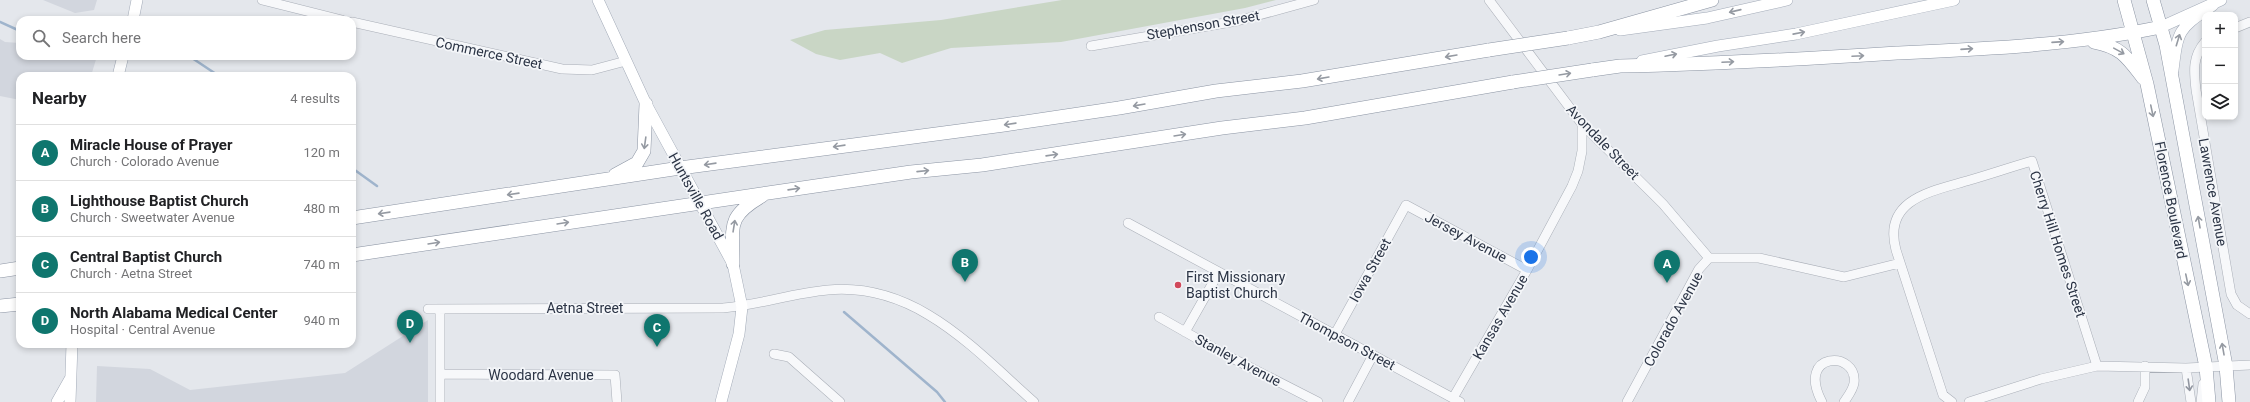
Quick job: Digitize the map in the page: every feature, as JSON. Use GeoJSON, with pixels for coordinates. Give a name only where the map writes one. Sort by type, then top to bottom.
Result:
{"type":"FeatureCollection","features":[{"type":"Feature","properties":{"kind":"highway"},"geometry":{"type":"LineString","coordinates":[[356,217],[680,168],[1027,122],[1216,91],[1302,81],[1599,32],[1712,0]]}},
{"type":"Feature","properties":{"kind":"highway","name":"Florence Boulevard"},"geometry":{"type":"LineString","coordinates":[[2124,0],[2147,84],[2206,367],[2209,402]]}},
{"type":"Feature","properties":{"kind":"highway","name":"Florence Boulevard"},"geometry":{"type":"LineString","coordinates":[[2153,0],[2161,27],[2172,78],[2226,366],[2229,402]]}},
{"type":"Feature","properties":{"kind":"highway"},"geometry":{"type":"LineString","coordinates":[[356,254],[911,172],[982,165],[1222,128],[1305,118],[1513,82],[1620,66],[1906,53],[2082,40],[2161,27]]}},
{"type":"Feature","properties":{"kind":"highway"},"geometry":{"type":"LineString","coordinates":[[2082,40],[2106,44],[2126,54],[2147,84]]}},
{"type":"Feature","properties":{"kind":"highway"},"geometry":{"type":"LineString","coordinates":[[604,180],[637,163],[646,138],[646,104]]}},
{"type":"Feature","properties":{"kind":"highway"},"geometry":{"type":"LineString","coordinates":[[733,264],[733,224],[738,212],[768,193]]}},
{"type":"Feature","properties":{"kind":"highway"},"geometry":{"type":"LineString","coordinates":[[0,271],[16,269]]}},
{"type":"Feature","properties":{"kind":"highway"},"geometry":{"type":"LineString","coordinates":[[0,306],[16,304]]}},
{"type":"Feature","properties":{"kind":"main road"},"geometry":{"type":"LineString","coordinates":[[134,16],[137,0]]}},
{"type":"Feature","properties":{"kind":"main road","name":"Huntsville Road"},"geometry":{"type":"LineString","coordinates":[[598,0],[646,104],[733,264],[742,307],[739,334],[721,402]]}},
{"type":"Feature","properties":{"kind":"main road"},"geometry":{"type":"LineString","coordinates":[[1599,32],[1707,18],[1787,0]]}},
{"type":"Feature","properties":{"kind":"main road"},"geometry":{"type":"LineString","coordinates":[[1620,66],[1718,46],[1796,34],[1954,0]]}},
{"type":"Feature","properties":{"kind":"main road"},"geometry":{"type":"LineString","coordinates":[[2161,27],[2217,2]]}},
{"type":"Feature","properties":{"kind":"main road"},"geometry":{"type":"LineString","coordinates":[[2172,78],[2176,40],[2182,30],[2217,2]]}},
{"type":"Feature","properties":{"kind":"main road"},"geometry":{"type":"LineString","coordinates":[[119,72],[122,60]]}},
{"type":"Feature","properties":{"kind":"main road"},"geometry":{"type":"LineString","coordinates":[[70,402],[72,348]]}},
{"type":"Feature","properties":{"kind":"main road"},"geometry":{"type":"LineString","coordinates":[[57,402],[70,379]]}},
{"type":"Feature","properties":{"kind":"street"},"geometry":{"type":"LineString","coordinates":[[262,0],[326,16]]}},
{"type":"Feature","properties":{"kind":"street","name":"Stephenson Street"},"geometry":{"type":"LineString","coordinates":[[1091,46],[1237,21],[1314,0]]}},
{"type":"Feature","properties":{"kind":"street","name":"Avondale Street"},"geometry":{"type":"LineString","coordinates":[[1489,0],[1582,124],[1664,204],[1710,258]]}},
{"type":"Feature","properties":{"kind":"street"},"geometry":{"type":"LineString","coordinates":[[2238,27],[2250,22]]}},
{"type":"Feature","properties":{"kind":"street","name":"Commerce Street"},"geometry":{"type":"LineString","coordinates":[[356,23],[562,69],[592,70],[626,61]]}},
{"type":"Feature","properties":{"kind":"street","name":"Lawrence Avenue"},"geometry":{"type":"LineString","coordinates":[[2202,46],[2194,60],[2197,98],[2231,294],[2237,305],[2250,314]]}},
{"type":"Feature","properties":{"kind":"street","name":"Kansas Avenue"},"geometry":{"type":"LineString","coordinates":[[1456,400],[1527,270],[1578,171],[1582,151],[1582,124]]}},
{"type":"Feature","properties":{"kind":"street","name":"Cherry Hill Homes Street"},"geometry":{"type":"LineString","coordinates":[[1952,402],[1941,398],[1892,238],[1894,227],[1905,206],[1926,192],[2032,161],[2096,366]]}},
{"type":"Feature","properties":{"kind":"street","name":"Jersey Avenue"},"geometry":{"type":"LineString","coordinates":[[1406,205],[1527,270]]}},
{"type":"Feature","properties":{"kind":"street","name":"Iowa Street"},"geometry":{"type":"LineString","coordinates":[[1335,334],[1406,205]]}},
{"type":"Feature","properties":{"kind":"street","name":"Thompson Street"},"geometry":{"type":"LineString","coordinates":[[1128,223],[1456,400]]}},
{"type":"Feature","properties":{"kind":"street"},"geometry":{"type":"LineString","coordinates":[[1710,258],[1759,258],[1844,277],[1900,264]]}},
{"type":"Feature","properties":{"kind":"street","name":"Colorado Avenue"},"geometry":{"type":"LineString","coordinates":[[1627,402],[1699,269],[1710,258]]}},
{"type":"Feature","properties":{"kind":"street"},"geometry":{"type":"LineString","coordinates":[[1185,332],[1219,272]]}},
{"type":"Feature","properties":{"kind":"street","name":"Aetna Street"},"geometry":{"type":"LineString","coordinates":[[428,309],[742,307],[828,290],[855,290],[900,300],[918,308],[950,328],[1034,402]]}},
{"type":"Feature","properties":{"kind":"street"},"geometry":{"type":"LineString","coordinates":[[440,309],[440,402]]}},
{"type":"Feature","properties":{"kind":"street","name":"Stanley Avenue"},"geometry":{"type":"LineString","coordinates":[[1159,317],[1318,402]]}},
{"type":"Feature","properties":{"kind":"street"},"geometry":{"type":"LineString","coordinates":[[774,354],[789,357],[840,402]]}},
{"type":"Feature","properties":{"kind":"street"},"geometry":{"type":"LineString","coordinates":[[1348,402],[1373,355]]}},
{"type":"Feature","properties":{"kind":"street"},"geometry":{"type":"LineString","coordinates":[[1822,402],[1815,388],[1814,374],[1823,363],[1836,360],[1848,366],[1854,377],[1852,390],[1844,402]]}},
{"type":"Feature","properties":{"kind":"street"},"geometry":{"type":"LineString","coordinates":[[1969,402],[2041,379],[2096,366],[2186,368],[2250,365]]}},
{"type":"Feature","properties":{"kind":"street"},"geometry":{"type":"LineString","coordinates":[[2138,402],[2145,387],[2145,366]]}},
{"type":"Feature","properties":{"kind":"street"},"geometry":{"type":"LineString","coordinates":[[2201,402],[2206,367]]}},
{"type":"Feature","properties":{"kind":"street"},"geometry":{"type":"LineString","coordinates":[[2186,368],[2191,402]]}},
{"type":"Feature","properties":{"kind":"street","name":"Woodard Avenue"},"geometry":{"type":"LineString","coordinates":[[440,374],[615,375],[617,402]]}},
{"type":"Feature","properties":{"kind":"shaded area"},"geometry":{"type":"Polygon","coordinates":[[[43,0],[97,0],[94,10],[75,13],[43,0]]]}},
{"type":"Feature","properties":{"kind":"shaded area"},"geometry":{"type":"Polygon","coordinates":[[[0,39],[5,42],[16,43],[16,60],[96,60],[92,72],[16,72],[16,99],[0,96],[0,39]]]}},
{"type":"Feature","properties":{"kind":"shaded area"},"geometry":{"type":"Polygon","coordinates":[[[428,320],[428,402],[96,402],[97,366],[150,369],[190,390],[345,373],[428,320]]]}},
{"type":"Feature","properties":{"kind":"green space"},"geometry":{"type":"Polygon","coordinates":[[[1062,0],[1276,0],[1245,8],[1061,42],[951,48],[902,63],[880,53],[840,60],[816,54],[790,40],[825,30],[941,20],[1062,0]]]}},
{"type":"Feature","properties":{"kind":"waterway"},"geometry":{"type":"LineString","coordinates":[[0,22],[16,29]]}},
{"type":"Feature","properties":{"kind":"waterway"},"geometry":{"type":"LineString","coordinates":[[195,60],[213,72]]}},
{"type":"Feature","properties":{"kind":"waterway"},"geometry":{"type":"LineString","coordinates":[[356,171],[377,186]]}},
{"type":"Feature","properties":{"kind":"waterway"},"geometry":{"type":"LineString","coordinates":[[844,312],[937,392],[945,402]]}},
{"type":"Feature","properties":{"kind":"place","name":"Lighthouse Baptist Church"},"geometry":{"type":"Point","coordinates":[965,282]}},
{"type":"Feature","properties":{"kind":"place","name":"Miracle House of Prayer"},"geometry":{"type":"Point","coordinates":[1667,283]}},
{"type":"Feature","properties":{"kind":"place","name":"First Missionary Baptist Church"},"geometry":{"type":"Point","coordinates":[1178,285]}},
{"type":"Feature","properties":{"kind":"place","name":"North Alabama Medical Center"},"geometry":{"type":"Point","coordinates":[410,343]}},
{"type":"Feature","properties":{"kind":"place","name":"Central Baptist Church"},"geometry":{"type":"Point","coordinates":[657,347]}}]}
